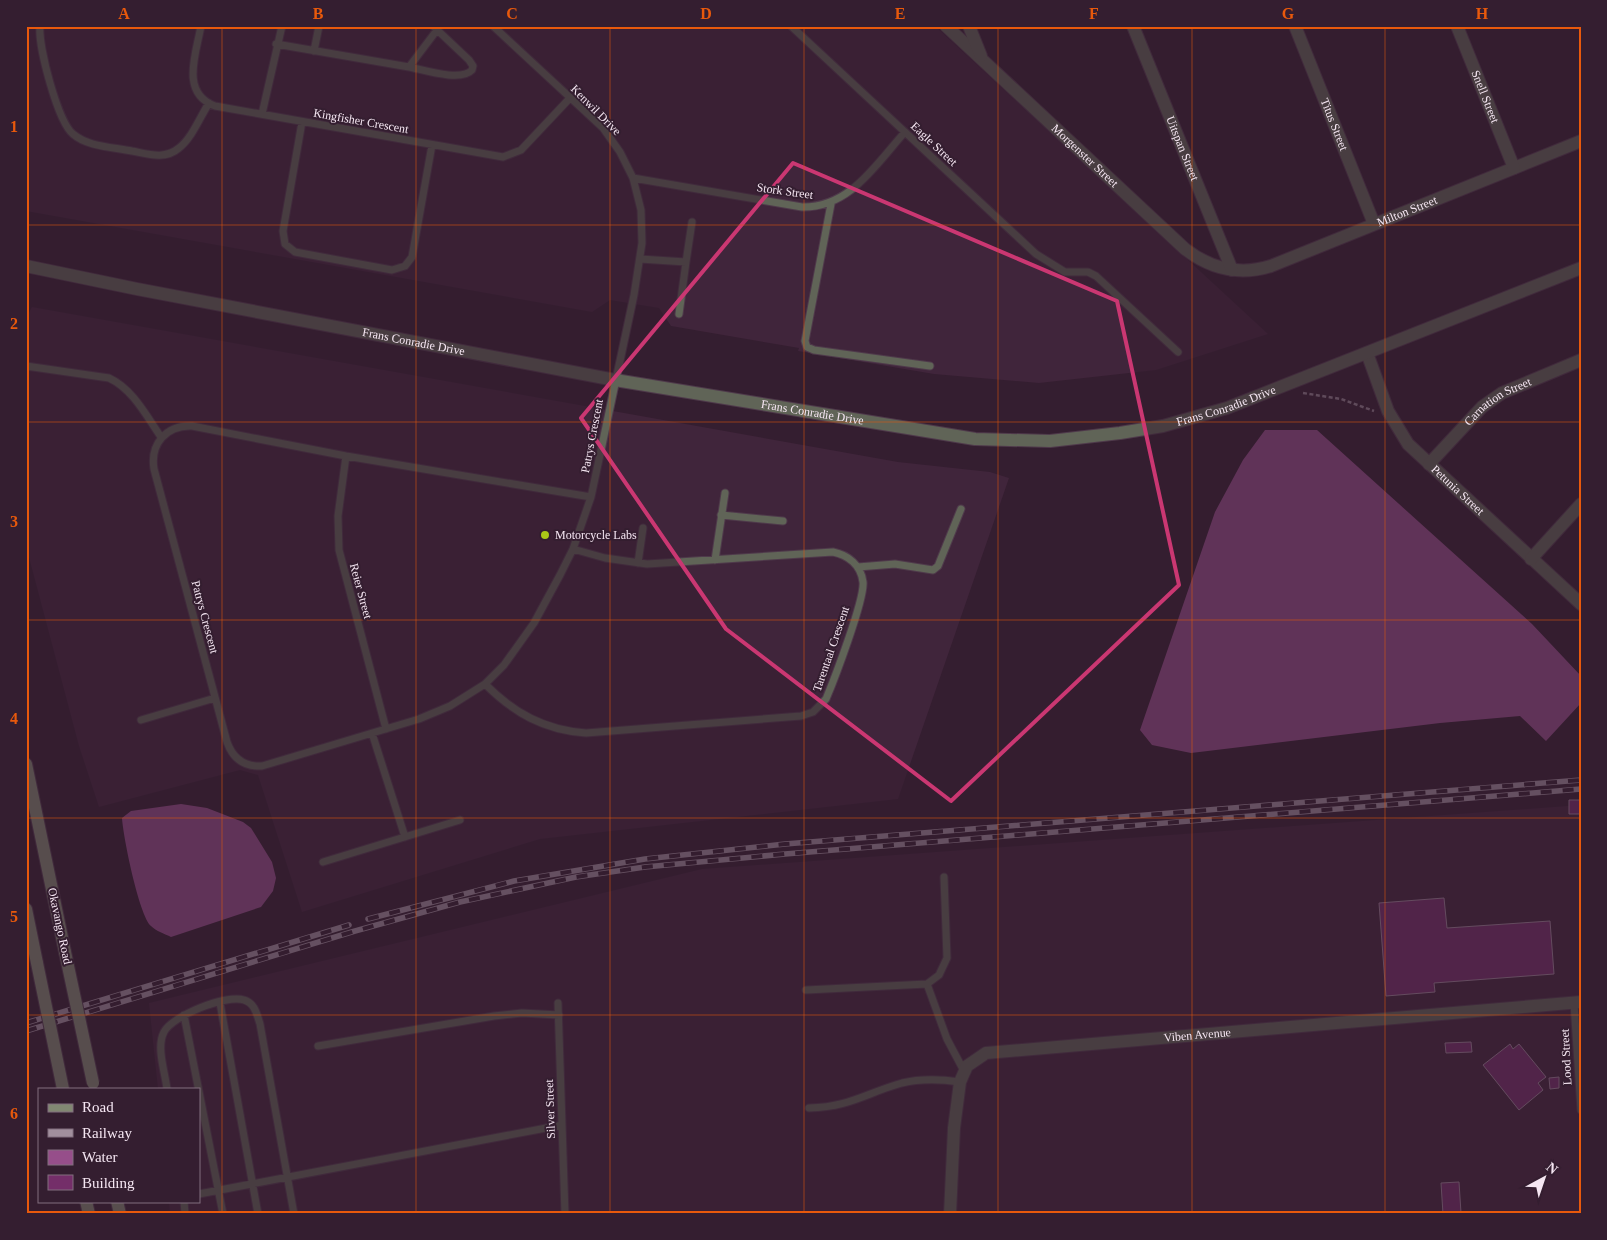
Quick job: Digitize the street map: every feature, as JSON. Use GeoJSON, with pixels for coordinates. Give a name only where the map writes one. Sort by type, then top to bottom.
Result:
{"type":"FeatureCollection","features":[{"type":"Feature","properties":{"kind":"main road","name":"Okavango Road"},"geometry":{"type":"LineString","coordinates":[[26,764],[94,1086]]}},
{"type":"Feature","properties":{"kind":"main road"},"geometry":{"type":"LineString","coordinates":[[26,909],[63,1088]]}},
{"type":"Feature","properties":{"kind":"street","name":"Morgenster Street"},"geometry":{"type":"LineString","coordinates":[[946,26],[1185,249],[1207,263],[1232,270]]}},
{"type":"Feature","properties":{"kind":"street"},"geometry":{"type":"LineString","coordinates":[[969,26],[982,60]]}},
{"type":"Feature","properties":{"kind":"street","name":"Uitspan Street"},"geometry":{"type":"LineString","coordinates":[[1133,26],[1232,270]]}},
{"type":"Feature","properties":{"kind":"street","name":"Titus Street"},"geometry":{"type":"LineString","coordinates":[[1295,26],[1374,224]]}},
{"type":"Feature","properties":{"kind":"street","name":"Snell Street"},"geometry":{"type":"LineString","coordinates":[[1457,26],[1514,168]]}},
{"type":"Feature","properties":{"kind":"street","name":"Milton Street"},"geometry":{"type":"LineString","coordinates":[[1232,270],[1261,269],[1581,141]]}},
{"type":"Feature","properties":{"kind":"street","name":"Frans Conradie Drive"},"geometry":{"type":"LineString","coordinates":[[26,266],[615,380],[975,438],[1050,441],[1120,434],[1163,426],[1227,408],[1581,268]]}},
{"type":"Feature","properties":{"kind":"street","name":"Petunia Street"},"geometry":{"type":"LineString","coordinates":[[1367,353],[1388,411],[1400,432],[1429,464],[1581,604]]}},
{"type":"Feature","properties":{"kind":"street","name":"Carnation Street"},"geometry":{"type":"LineString","coordinates":[[1429,464],[1482,407],[1502,393],[1581,360]]}},
{"type":"Feature","properties":{"kind":"street"},"geometry":{"type":"LineString","coordinates":[[1531,559],[1581,504]]}},
{"type":"Feature","properties":{"kind":"street","name":"Viben Avenue"},"geometry":{"type":"LineString","coordinates":[[962,1076],[979,1056],[994,1052],[1578,1003]]}},
{"type":"Feature","properties":{"kind":"street"},"geometry":{"type":"LineString","coordinates":[[950,1214],[954,1128],[962,1076]]}},
{"type":"Feature","properties":{"kind":"lane"},"geometry":{"type":"LineString","coordinates":[[40,26],[40,46],[63,121],[79,138],[93,144],[154,155],[167,154],[180,148],[209,104],[198,94],[193,81],[201,26]]}},
{"type":"Feature","properties":{"kind":"lane"},"geometry":{"type":"LineString","coordinates":[[262,114],[276,44],[282,26]]}},
{"type":"Feature","properties":{"kind":"lane"},"geometry":{"type":"LineString","coordinates":[[314,51],[319,26]]}},
{"type":"Feature","properties":{"kind":"lane","name":"Kenwil Drive"},"geometry":{"type":"LineString","coordinates":[[493,26],[612,140],[633,178],[640,201],[642,226],[640,259],[615,380]]}},
{"type":"Feature","properties":{"kind":"lane","name":"Eagle Street"},"geometry":{"type":"LineString","coordinates":[[791,26],[1036,254],[1065,272],[1088,272],[1096,276],[1178,352]]}},
{"type":"Feature","properties":{"kind":"lane"},"geometry":{"type":"LineString","coordinates":[[276,44],[451,75],[464,75],[472,70],[472,63],[437,27],[409,67]]}},
{"type":"Feature","properties":{"kind":"lane","name":"Kingfisher Crescent"},"geometry":{"type":"LineString","coordinates":[[209,104],[496,156],[510,155],[525,146],[570,98]]}},
{"type":"Feature","properties":{"kind":"lane"},"geometry":{"type":"LineString","coordinates":[[302,122],[283,231],[285,244],[295,252],[392,270],[405,266],[412,257],[432,145]]}},
{"type":"Feature","properties":{"kind":"lane","name":"Stork Street"},"geometry":{"type":"LineString","coordinates":[[633,178],[802,207],[830,204],[851,192],[905,132]]}},
{"type":"Feature","properties":{"kind":"lane"},"geometry":{"type":"LineString","coordinates":[[830,204],[805,341],[808,347],[814,350],[930,366]]}},
{"type":"Feature","properties":{"kind":"lane"},"geometry":{"type":"LineString","coordinates":[[679,314],[692,222]]}},
{"type":"Feature","properties":{"kind":"lane"},"geometry":{"type":"LineString","coordinates":[[640,259],[686,262]]}},
{"type":"Feature","properties":{"kind":"lane"},"geometry":{"type":"LineString","coordinates":[[26,366],[110,378],[116,381],[128,391],[161,437],[172,429],[192,426],[346,456],[591,497]]}},
{"type":"Feature","properties":{"kind":"lane","name":"Patrys Crescent"},"geometry":{"type":"LineString","coordinates":[[161,437],[154,449],[154,469],[229,748],[238,759],[249,765],[268,765],[386,729],[450,706],[485,684],[504,665],[520,645],[573,549],[591,497],[615,380]]}},
{"type":"Feature","properties":{"kind":"lane","name":"Reier Street"},"geometry":{"type":"LineString","coordinates":[[346,456],[338,516],[339,550],[386,729]]}},
{"type":"Feature","properties":{"kind":"lane"},"geometry":{"type":"LineString","coordinates":[[715,560],[725,493]]}},
{"type":"Feature","properties":{"kind":"lane"},"geometry":{"type":"LineString","coordinates":[[573,549],[605,558],[638,563],[833,552],[847,557],[858,567],[896,564],[933,570],[938,566],[961,509]]}},
{"type":"Feature","properties":{"kind":"lane"},"geometry":{"type":"LineString","coordinates":[[721,515],[782,521]]}},
{"type":"Feature","properties":{"kind":"lane"},"geometry":{"type":"LineString","coordinates":[[638,563],[643,528]]}},
{"type":"Feature","properties":{"kind":"lane","name":"Tarentaal Crescent"},"geometry":{"type":"LineString","coordinates":[[485,684],[507,704],[530,719],[571,732],[600,733],[808,714],[819,708],[826,699],[859,605],[863,588],[858,567]]}},
{"type":"Feature","properties":{"kind":"lane"},"geometry":{"type":"LineString","coordinates":[[141,720],[215,698]]}},
{"type":"Feature","properties":{"kind":"lane"},"geometry":{"type":"LineString","coordinates":[[372,733],[405,837]]}},
{"type":"Feature","properties":{"kind":"lane"},"geometry":{"type":"LineString","coordinates":[[323,862],[460,820]]}},
{"type":"Feature","properties":{"kind":"lane"},"geometry":{"type":"LineString","coordinates":[[806,990],[927,984],[939,975],[947,958],[944,877]]}},
{"type":"Feature","properties":{"kind":"lane"},"geometry":{"type":"LineString","coordinates":[[809,1108],[832,1108],[852,1103],[902,1083],[962,1076],[927,984]]}},
{"type":"Feature","properties":{"kind":"lane"},"geometry":{"type":"LineString","coordinates":[[167,1088],[160,1042],[164,1031],[170,1023],[184,1015],[220,1003],[243,999],[255,1010],[294,1214]]}},
{"type":"Feature","properties":{"kind":"lane"},"geometry":{"type":"LineString","coordinates":[[220,1003],[258,1214]]}},
{"type":"Feature","properties":{"kind":"lane","name":"Silver Street"},"geometry":{"type":"LineString","coordinates":[[558,1003],[565,1214]]}},
{"type":"Feature","properties":{"kind":"lane","name":"Lood Street"},"geometry":{"type":"LineString","coordinates":[[1578,1003],[1581,1110]]}},
{"type":"Feature","properties":{"kind":"lane"},"geometry":{"type":"LineString","coordinates":[[318,1046],[494,1016],[522,1013],[559,1015]]}},
{"type":"Feature","properties":{"kind":"lane"},"geometry":{"type":"LineString","coordinates":[[184,1015],[199,1088]]}},
{"type":"Feature","properties":{"kind":"lane"},"geometry":{"type":"LineString","coordinates":[[200,1095],[223,1214]]}},
{"type":"Feature","properties":{"kind":"lane"},"geometry":{"type":"LineString","coordinates":[[200,1194],[562,1125]]}},
{"type":"Feature","properties":{"kind":"path"},"geometry":{"type":"LineString","coordinates":[[1303,393],[1341,399],[1362,406],[1379,415]]}},
{"type":"Feature","properties":{"kind":"highlighted area"},"geometry":{"type":"Polygon","coordinates":[[[793,163],[1117,301],[1179,585],[951,801],[726,629],[581,418],[793,163]]]}},
{"type":"Feature","properties":{"kind":"shaded area"},"geometry":{"type":"Polygon","coordinates":[[[26,26],[935,26],[1268,334],[1156,370],[1039,383],[934,374],[798,351],[799,348],[671,326],[659,308],[610,300],[592,312],[26,211],[26,26]]]}},
{"type":"Feature","properties":{"kind":"shaded area"},"geometry":{"type":"Polygon","coordinates":[[[32,307],[898,462],[990,472],[1009,478],[898,799],[540,839],[302,912],[258,775],[240,770],[99,807],[79,746],[26,546],[26,318],[32,307]]]}},
{"type":"Feature","properties":{"kind":"shaded area"},"geometry":{"type":"Polygon","coordinates":[[[1581,805],[1581,1214],[170,1214],[169,1202],[200,1202],[200,1088],[158,1088],[149,1003],[702,869],[1581,805]]]}},
{"type":"Feature","properties":{"kind":"water"},"geometry":{"type":"Polygon","coordinates":[[[1265,430],[1317,430],[1532,624],[1581,676],[1581,703],[1546,741],[1520,716],[1440,723],[1191,753],[1152,745],[1140,730],[1215,512],[1243,460],[1265,430]]]}},
{"type":"Feature","properties":{"kind":"water"},"geometry":{"type":"Polygon","coordinates":[[[181,804],[207,808],[243,822],[251,828],[272,862],[276,878],[273,891],[261,907],[171,937],[153,928],[146,919],[132,875],[122,818],[131,811],[181,804]]]}},
{"type":"Feature","properties":{"kind":"building"},"geometry":{"type":"Polygon","coordinates":[[[1569,800],[1581,800],[1581,814],[1569,814],[1569,800]]]}},
{"type":"Feature","properties":{"kind":"building"},"geometry":{"type":"Polygon","coordinates":[[[1444,898],[1447,928],[1550,921],[1554,974],[1434,983],[1435,992],[1386,996],[1379,903],[1444,898]]]}},
{"type":"Feature","properties":{"kind":"building"},"geometry":{"type":"Polygon","coordinates":[[[1471,1042],[1472,1052],[1446,1053],[1445,1043],[1471,1042]]]}},
{"type":"Feature","properties":{"kind":"building"},"geometry":{"type":"Polygon","coordinates":[[[1510,1044],[1513,1049],[1519,1044],[1546,1077],[1538,1083],[1543,1090],[1519,1110],[1483,1065],[1510,1044]]]}},
{"type":"Feature","properties":{"kind":"building"},"geometry":{"type":"Polygon","coordinates":[[[1559,1077],[1559,1088],[1550,1089],[1549,1078],[1559,1077]]]}},
{"type":"Feature","properties":{"kind":"building"},"geometry":{"type":"Polygon","coordinates":[[[1459,1182],[1461,1213],[1443,1214],[1441,1183],[1459,1182]]]}},
{"type":"Feature","properties":{"kind":"railway"},"geometry":{"type":"LineString","coordinates":[[368,919],[514,881],[645,859],[785,844],[1581,780]]}},
{"type":"Feature","properties":{"kind":"railway"},"geometry":{"type":"LineString","coordinates":[[26,1031],[355,931],[460,902],[576,877],[645,867],[785,854],[1581,789]]}},
{"type":"Feature","properties":{"kind":"railway"},"geometry":{"type":"LineString","coordinates":[[26,1023],[349,925]]}},
{"type":"Feature","properties":{"kind":"place","name":"Motorcycle Labs"},"geometry":{"type":"Point","coordinates":[545,535]}}]}
